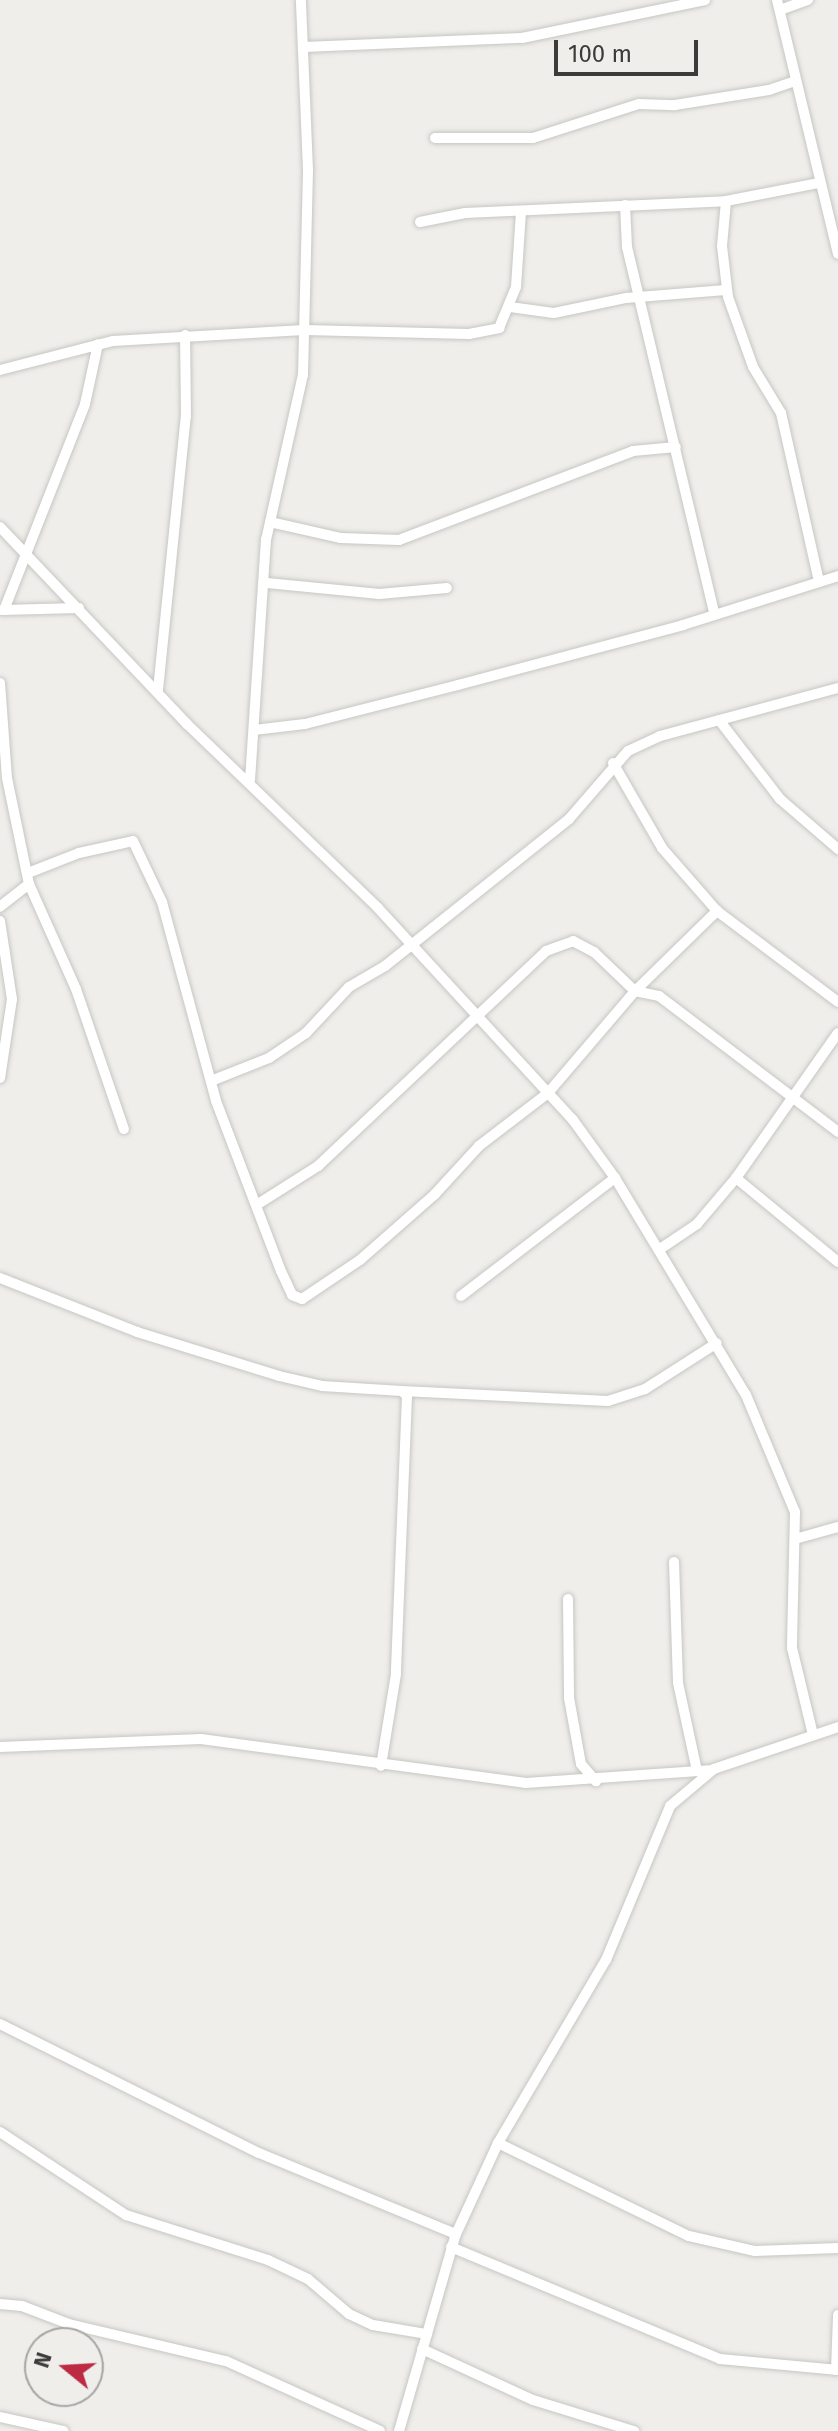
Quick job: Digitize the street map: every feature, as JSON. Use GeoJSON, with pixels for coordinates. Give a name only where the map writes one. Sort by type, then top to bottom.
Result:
{"type":"FeatureCollection","features":[{"type":"Feature","properties":{"kind":"street"},"geometry":{"type":"LineString","coordinates":[[250,780],[270,522],[303,375],[304,47],[301,0]]}},
{"type":"Feature","properties":{"kind":"street"},"geometry":{"type":"LineString","coordinates":[[304,47],[522,38],[705,0]]}},
{"type":"Feature","properties":{"kind":"street"},"geometry":{"type":"LineString","coordinates":[[808,0],[778,5],[838,254]]}},
{"type":"Feature","properties":{"kind":"street"},"geometry":{"type":"LineString","coordinates":[[435,138],[533,138],[639,104],[675,105],[769,90],[795,81]]}},
{"type":"Feature","properties":{"kind":"street"},"geometry":{"type":"LineString","coordinates":[[420,222],[465,213],[726,201],[819,183]]}},
{"type":"Feature","properties":{"kind":"street"},"geometry":{"type":"LineString","coordinates":[[726,201],[722,246],[726,290],[753,367],[781,413],[819,582]]}},
{"type":"Feature","properties":{"kind":"street"},"geometry":{"type":"LineString","coordinates":[[625,205],[627,247],[715,615]]}},
{"type":"Feature","properties":{"kind":"street"},"geometry":{"type":"LineString","coordinates":[[0,370],[98,344],[185,335],[304,330],[469,334],[499,328],[510,307],[521,212]]}},
{"type":"Feature","properties":{"kind":"street"},"geometry":{"type":"LineString","coordinates":[[510,307],[554,313],[640,298],[726,290]]}},
{"type":"Feature","properties":{"kind":"street"},"geometry":{"type":"LineString","coordinates":[[158,690],[186,416],[185,335]]}},
{"type":"Feature","properties":{"kind":"street"},"geometry":{"type":"LineString","coordinates":[[79,608],[2,610],[27,555],[85,404],[98,344]]}},
{"type":"Feature","properties":{"kind":"street"},"geometry":{"type":"LineString","coordinates":[[270,522],[341,538],[399,540],[633,451],[676,447]]}},
{"type":"Feature","properties":{"kind":"street"},"geometry":{"type":"LineString","coordinates":[[0,527],[410,944],[548,1093],[615,1178],[717,1343],[765,1433],[795,1512],[792,1648],[813,1735]]}},
{"type":"Feature","properties":{"kind":"street"},"geometry":{"type":"LineString","coordinates":[[254,730],[305,724],[715,615],[838,576]]}},
{"type":"Feature","properties":{"kind":"street"},"geometry":{"type":"LineString","coordinates":[[267,583],[379,594],[447,588]]}},
{"type":"Feature","properties":{"kind":"street"},"geometry":{"type":"LineString","coordinates":[[0,683],[7,778],[28,879],[76,989],[124,1129]]}},
{"type":"Feature","properties":{"kind":"street"},"geometry":{"type":"LineString","coordinates":[[211,1081],[269,1058],[306,1033],[349,987],[410,944],[569,819],[613,763],[642,743],[838,688]]}},
{"type":"Feature","properties":{"kind":"street"},"geometry":{"type":"LineString","coordinates":[[719,720],[780,799],[838,849]]}},
{"type":"Feature","properties":{"kind":"street"},"geometry":{"type":"LineString","coordinates":[[613,763],[662,848],[717,911],[838,1002]]}},
{"type":"Feature","properties":{"kind":"street"},"geometry":{"type":"LineString","coordinates":[[0,907],[28,879],[79,853],[133,841],[162,902],[211,1081],[281,1271],[292,1295],[302,1299],[360,1260],[435,1194],[487,1139],[548,1093],[635,991],[717,911]]}},
{"type":"Feature","properties":{"kind":"street"},"geometry":{"type":"LineString","coordinates":[[0,921],[12,999],[0,1078]]}},
{"type":"Feature","properties":{"kind":"street"},"geometry":{"type":"LineString","coordinates":[[258,1204],[318,1166],[397,1086],[478,1017],[546,951],[573,941],[602,959],[635,991],[659,996],[838,1132]]}},
{"type":"Feature","properties":{"kind":"street"},"geometry":{"type":"LineString","coordinates":[[660,1249],[697,1224],[736,1178],[838,1033]]}},
{"type":"Feature","properties":{"kind":"street"},"geometry":{"type":"LineString","coordinates":[[461,1296],[615,1178]]}},
{"type":"Feature","properties":{"kind":"street"},"geometry":{"type":"LineString","coordinates":[[736,1178],[838,1262]]}},
{"type":"Feature","properties":{"kind":"street"},"geometry":{"type":"LineString","coordinates":[[0,1278],[137,1332],[279,1376],[322,1386],[608,1401],[645,1389],[717,1343]]}},
{"type":"Feature","properties":{"kind":"street"},"geometry":{"type":"LineString","coordinates":[[381,1766],[397,1662],[409,1430],[409,1405],[402,1391]]}},
{"type":"Feature","properties":{"kind":"street"},"geometry":{"type":"LineString","coordinates":[[795,1539],[838,1527]]}},
{"type":"Feature","properties":{"kind":"street"},"geometry":{"type":"LineString","coordinates":[[674,1562],[678,1683],[697,1771]]}},
{"type":"Feature","properties":{"kind":"street"},"geometry":{"type":"LineString","coordinates":[[568,1599],[569,1698],[578,1756],[596,1781]]}},
{"type":"Feature","properties":{"kind":"street"},"geometry":{"type":"LineString","coordinates":[[0,1747],[201,1739],[381,1766],[526,1783],[596,1781],[714,1769],[838,1727]]}},
{"type":"Feature","properties":{"kind":"street"},"geometry":{"type":"LineString","coordinates":[[399,2431],[451,2247],[498,2143],[606,1960],[670,1806],[714,1769]]}},
{"type":"Feature","properties":{"kind":"street"},"geometry":{"type":"LineString","coordinates":[[0,2024],[259,2153],[456,2234]]}},
{"type":"Feature","properties":{"kind":"street"},"geometry":{"type":"LineString","coordinates":[[0,2132],[123,2213],[268,2260],[308,2279],[349,2314],[373,2325],[427,2334]]}},
{"type":"Feature","properties":{"kind":"street"},"geometry":{"type":"LineString","coordinates":[[498,2143],[689,2236],[755,2251],[838,2248]]}},
{"type":"Feature","properties":{"kind":"street"},"geometry":{"type":"LineString","coordinates":[[451,2247],[720,2359],[837,2370],[838,2315]]}},
{"type":"Feature","properties":{"kind":"street"},"geometry":{"type":"LineString","coordinates":[[0,2304],[226,2361],[380,2431]]}},
{"type":"Feature","properties":{"kind":"street"},"geometry":{"type":"LineString","coordinates":[[422,2349],[533,2400],[634,2431]]}},
{"type":"Feature","properties":{"kind":"street"},"geometry":{"type":"LineString","coordinates":[[0,2417],[63,2431]]}}]}
